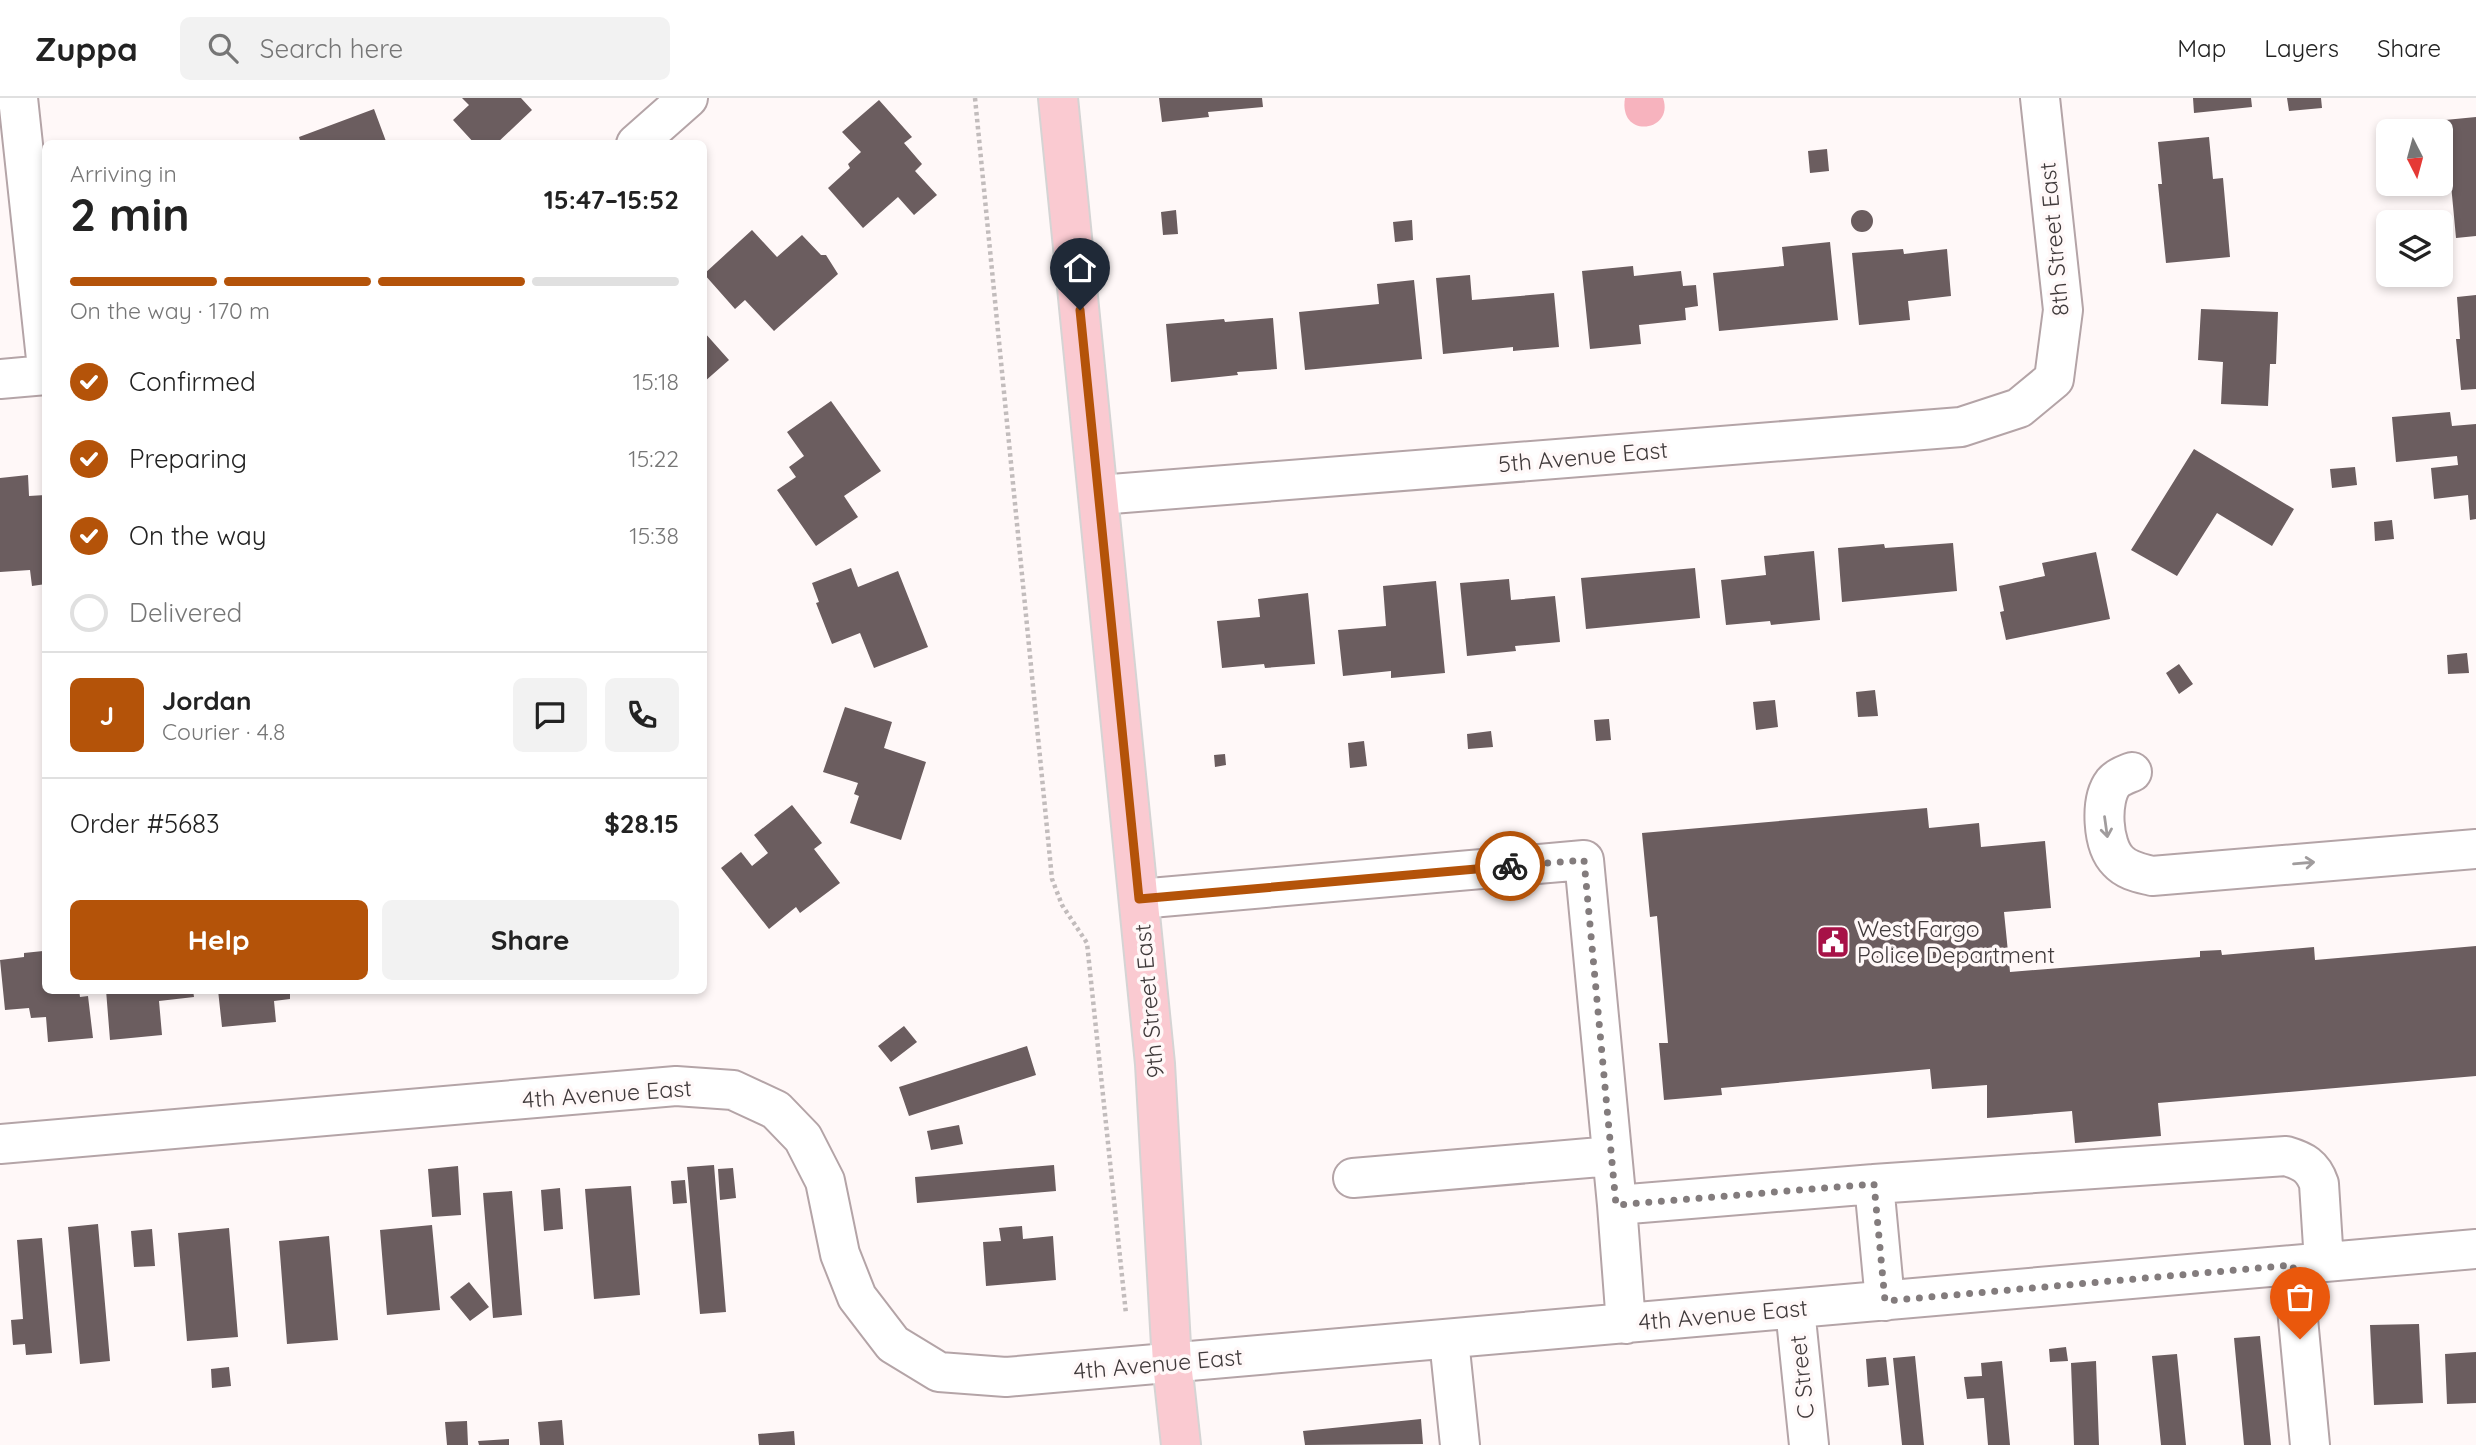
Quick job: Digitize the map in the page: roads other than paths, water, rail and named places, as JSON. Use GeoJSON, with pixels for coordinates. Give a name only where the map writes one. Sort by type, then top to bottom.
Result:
{"type":"FeatureCollection","features":[{"type":"Feature","properties":{"kind":"main road","name":"9th Street East"},"geometry":{"type":"LineString","coordinates":[[1058,98],[1155,1064],[1172,1363],[1181,1445]]}},
{"type":"Feature","properties":{"kind":"street"},"geometry":{"type":"LineString","coordinates":[[19,98],[42,320]]}},
{"type":"Feature","properties":{"kind":"street"},"geometry":{"type":"LineString","coordinates":[[641,140],[688,98]]}},
{"type":"Feature","properties":{"kind":"street","name":"8th Street East"},"geometry":{"type":"LineString","coordinates":[[2040,98],[2063,310],[2054,379]]}},
{"type":"Feature","properties":{"kind":"street"},"geometry":{"type":"LineString","coordinates":[[0,379],[42,375]]}},
{"type":"Feature","properties":{"kind":"street","name":"5th Avenue East"},"geometry":{"type":"LineString","coordinates":[[1099,495],[1961,426],[2020,408],[2054,379]]}},
{"type":"Feature","properties":{"kind":"street"},"geometry":{"type":"LineString","coordinates":[[2132,772],[2115,780],[2107,793],[2104,813],[2109,847],[2116,860],[2129,870],[2152,876],[2476,849]]}},
{"type":"Feature","properties":{"kind":"street"},"geometry":{"type":"LineString","coordinates":[[1139,899],[1584,860],[1626,1324]]}},
{"type":"Feature","properties":{"kind":"street","name":"4th Avenue East"},"geometry":{"type":"LineString","coordinates":[[0,1144],[676,1086],[733,1090],[776,1110],[803,1139],[825,1181],[840,1254],[857,1297],[893,1344],[939,1372],[1006,1377],[2476,1249]]}},
{"type":"Feature","properties":{"kind":"street"},"geometry":{"type":"LineString","coordinates":[[1353,1178],[1612,1156]]}},
{"type":"Feature","properties":{"kind":"street"},"geometry":{"type":"LineString","coordinates":[[1616,1205],[1874,1184],[2286,1156],[2308,1165],[2316,1173],[2319,1184],[2308,1264],[2310,1445]]}},
{"type":"Feature","properties":{"kind":"street"},"geometry":{"type":"LineString","coordinates":[[1874,1184],[1885,1301]]}},
{"type":"Feature","properties":{"kind":"street","name":"C Street"},"geometry":{"type":"LineString","coordinates":[[1795,1309],[1809,1445]]}},
{"type":"Feature","properties":{"kind":"street"},"geometry":{"type":"LineString","coordinates":[[1448,1340],[1460,1445]]}},
{"type":"Feature","properties":{"kind":"place","name":"West Fargo Police Department"},"geometry":{"type":"Point","coordinates":[1833,942]}}]}
